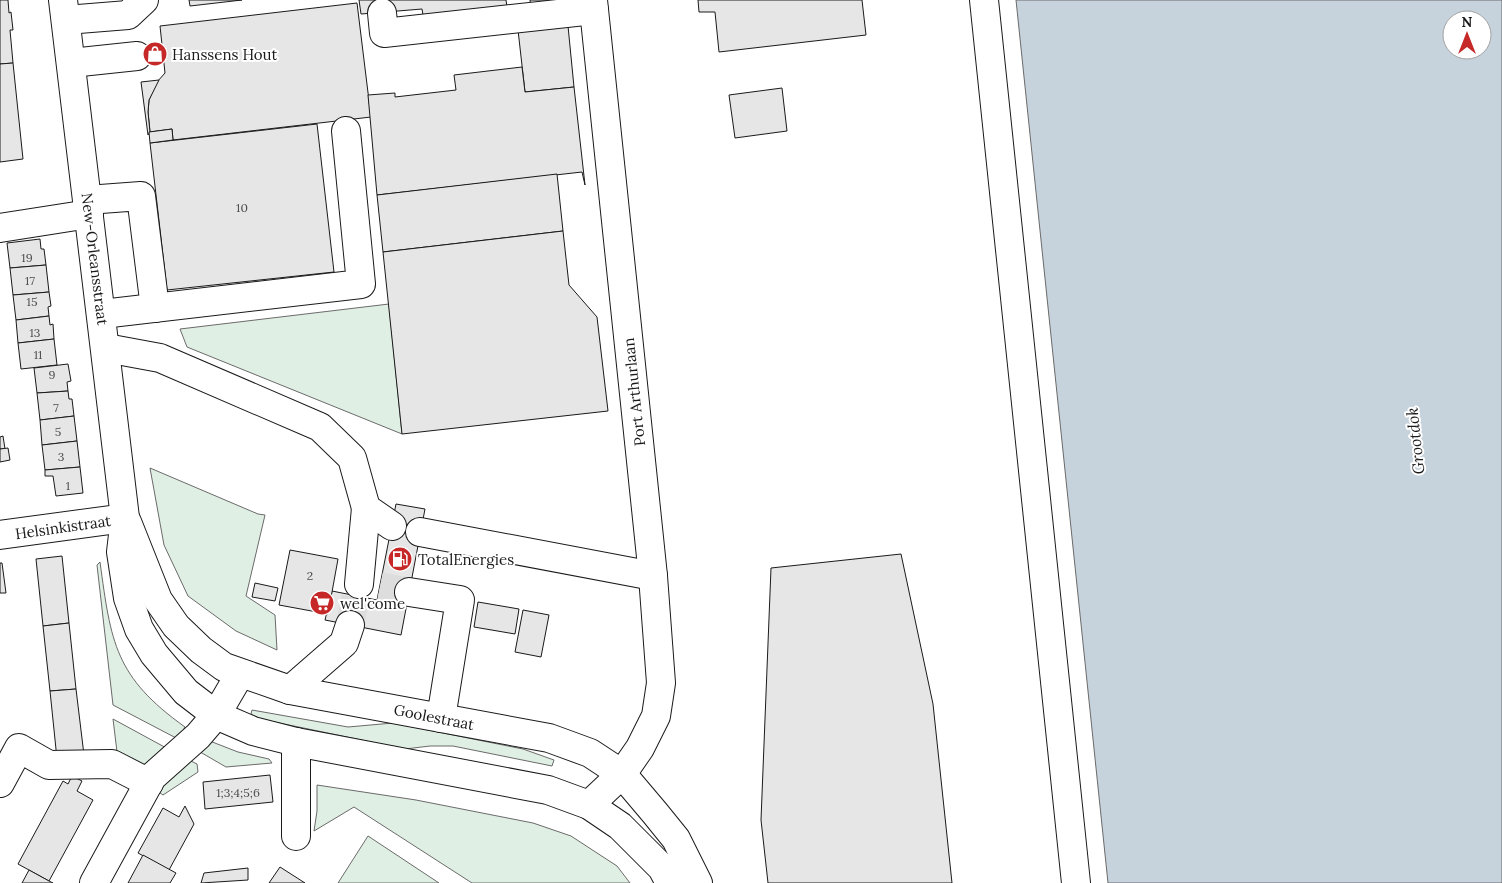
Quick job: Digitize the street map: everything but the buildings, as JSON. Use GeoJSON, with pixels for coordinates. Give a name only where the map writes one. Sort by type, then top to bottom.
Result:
{"type":"FeatureCollection","features":[{"type":"Feature","properties":{"kind":"main road"},"geometry":{"type":"LineString","coordinates":[[64,10],[128,15],[144,0]]}},
{"type":"Feature","properties":{"kind":"main road"},"geometry":{"type":"LineString","coordinates":[[984,0],[1076,883]]}},
{"type":"Feature","properties":{"kind":"main road"},"geometry":{"type":"LineString","coordinates":[[382,12],[384,33],[517,9],[594,5]]}},
{"type":"Feature","properties":{"kind":"main road","name":"Port Arthurlaan"},"geometry":{"type":"LineString","coordinates":[[589,805],[622,774],[640,748],[656,716],[661,683],[653,576],[594,5]]}},
{"type":"Feature","properties":{"kind":"main road","name":"New-Orleansstraat"},"geometry":{"type":"LineString","coordinates":[[64,10],[126,518]]}},
{"type":"Feature","properties":{"kind":"main road"},"geometry":{"type":"LineString","coordinates":[[71,63],[137,56]]}},
{"type":"Feature","properties":{"kind":"main road"},"geometry":{"type":"LineString","coordinates":[[102,314],[361,284],[346,131]]}},
{"type":"Feature","properties":{"kind":"main road"},"geometry":{"type":"LineString","coordinates":[[0,228],[141,196],[155,308]]}},
{"type":"Feature","properties":{"kind":"main road"},"geometry":{"type":"LineString","coordinates":[[106,348],[160,358],[320,427],[352,458],[366,508],[365,588]]}},
{"type":"Feature","properties":{"kind":"main road"},"geometry":{"type":"LineString","coordinates":[[366,508],[392,526]]}},
{"type":"Feature","properties":{"kind":"main road"},"geometry":{"type":"LineString","coordinates":[[126,518],[121,552],[128,598],[139,629],[154,654],[186,692],[216,715],[253,731],[296,742],[548,790],[589,805],[620,826],[662,868],[670,883]]}},
{"type":"Feature","properties":{"kind":"main road","name":"Helsinkistraat"},"geometry":{"type":"LineString","coordinates":[[0,535],[126,518]]}},
{"type":"Feature","properties":{"kind":"main road","name":"Goolestraat"},"geometry":{"type":"LineString","coordinates":[[126,518],[158,600],[176,626],[201,650],[224,667],[290,690],[549,738],[590,753],[622,774]]}},
{"type":"Feature","properties":{"kind":"main road"},"geometry":{"type":"LineString","coordinates":[[420,532],[653,576]]}},
{"type":"Feature","properties":{"kind":"main road"},"geometry":{"type":"LineString","coordinates":[[409,592],[460,600],[441,718]]}},
{"type":"Feature","properties":{"kind":"main road"},"geometry":{"type":"LineString","coordinates":[[290,690],[344,643],[350,625]]}},
{"type":"Feature","properties":{"kind":"main road"},"geometry":{"type":"LineString","coordinates":[[94,883],[152,777],[198,736],[216,715],[240,674]]}},
{"type":"Feature","properties":{"kind":"main road"},"geometry":{"type":"LineString","coordinates":[[296,742],[296,836]]}},
{"type":"Feature","properties":{"kind":"main road"},"geometry":{"type":"LineString","coordinates":[[0,782],[19,748],[49,765],[112,764],[149,783]]}},
{"type":"Feature","properties":{"kind":"main road"},"geometry":{"type":"LineString","coordinates":[[622,774],[676,839],[698,883]]}},
{"type":"Feature","properties":{"kind":"green space"},"geometry":{"type":"Polygon","coordinates":[[[389,304],[402,434],[187,347],[180,329],[389,304]]]}},
{"type":"Feature","properties":{"kind":"green space"},"geometry":{"type":"Polygon","coordinates":[[[150,468],[258,514],[265,515],[246,596],[275,615],[277,650],[236,631],[188,596],[164,545],[150,468]]]}},
{"type":"Feature","properties":{"kind":"green space"},"geometry":{"type":"Polygon","coordinates":[[[100,562],[108,615],[120,656],[130,674],[144,692],[185,727],[178,739],[113,705],[97,565],[100,562]]]}},
{"type":"Feature","properties":{"kind":"green space"},"geometry":{"type":"Polygon","coordinates":[[[252,710],[348,727],[393,723],[523,749],[554,760],[552,766],[453,746],[405,749],[260,719],[251,714],[252,710]]]}},
{"type":"Feature","properties":{"kind":"green space"},"geometry":{"type":"Polygon","coordinates":[[[113,719],[170,750],[139,772],[118,760],[113,719]]]}},
{"type":"Feature","properties":{"kind":"green space"},"geometry":{"type":"Polygon","coordinates":[[[202,738],[238,752],[269,759],[272,763],[226,767],[195,749],[202,738]]]}},
{"type":"Feature","properties":{"kind":"green space"},"geometry":{"type":"Polygon","coordinates":[[[189,760],[197,764],[198,772],[163,795],[153,788],[189,760]]]}},
{"type":"Feature","properties":{"kind":"green space"},"geometry":{"type":"Polygon","coordinates":[[[317,785],[416,800],[533,823],[571,836],[617,866],[630,883],[472,883],[354,807],[314,831],[317,811],[317,785]]]}},
{"type":"Feature","properties":{"kind":"green space"},"geometry":{"type":"Polygon","coordinates":[[[368,836],[439,883],[338,883],[368,836]]]}},
{"type":"Feature","properties":{"kind":"water","name":"Grootdok"},"geometry":{"type":"Polygon","coordinates":[[[1016,0],[1502,0],[1502,883],[1108,883],[1016,0]]]}},
{"type":"Feature","properties":{"kind":"tunnel"},"geometry":{"type":"LineString","coordinates":[[380,586],[409,592]]}},
{"type":"Feature","properties":{"kind":"tunnel"},"geometry":{"type":"LineString","coordinates":[[350,625],[356,595]]}},
{"type":"Feature","properties":{"kind":"place","name":"Hanssens Hout"},"geometry":{"type":"Point","coordinates":[155,54]}},
{"type":"Feature","properties":{"kind":"place","name":"TotalEnergies"},"geometry":{"type":"Point","coordinates":[400,559]}},
{"type":"Feature","properties":{"kind":"place","name":"wel'come"},"geometry":{"type":"Point","coordinates":[322,603]}}]}
